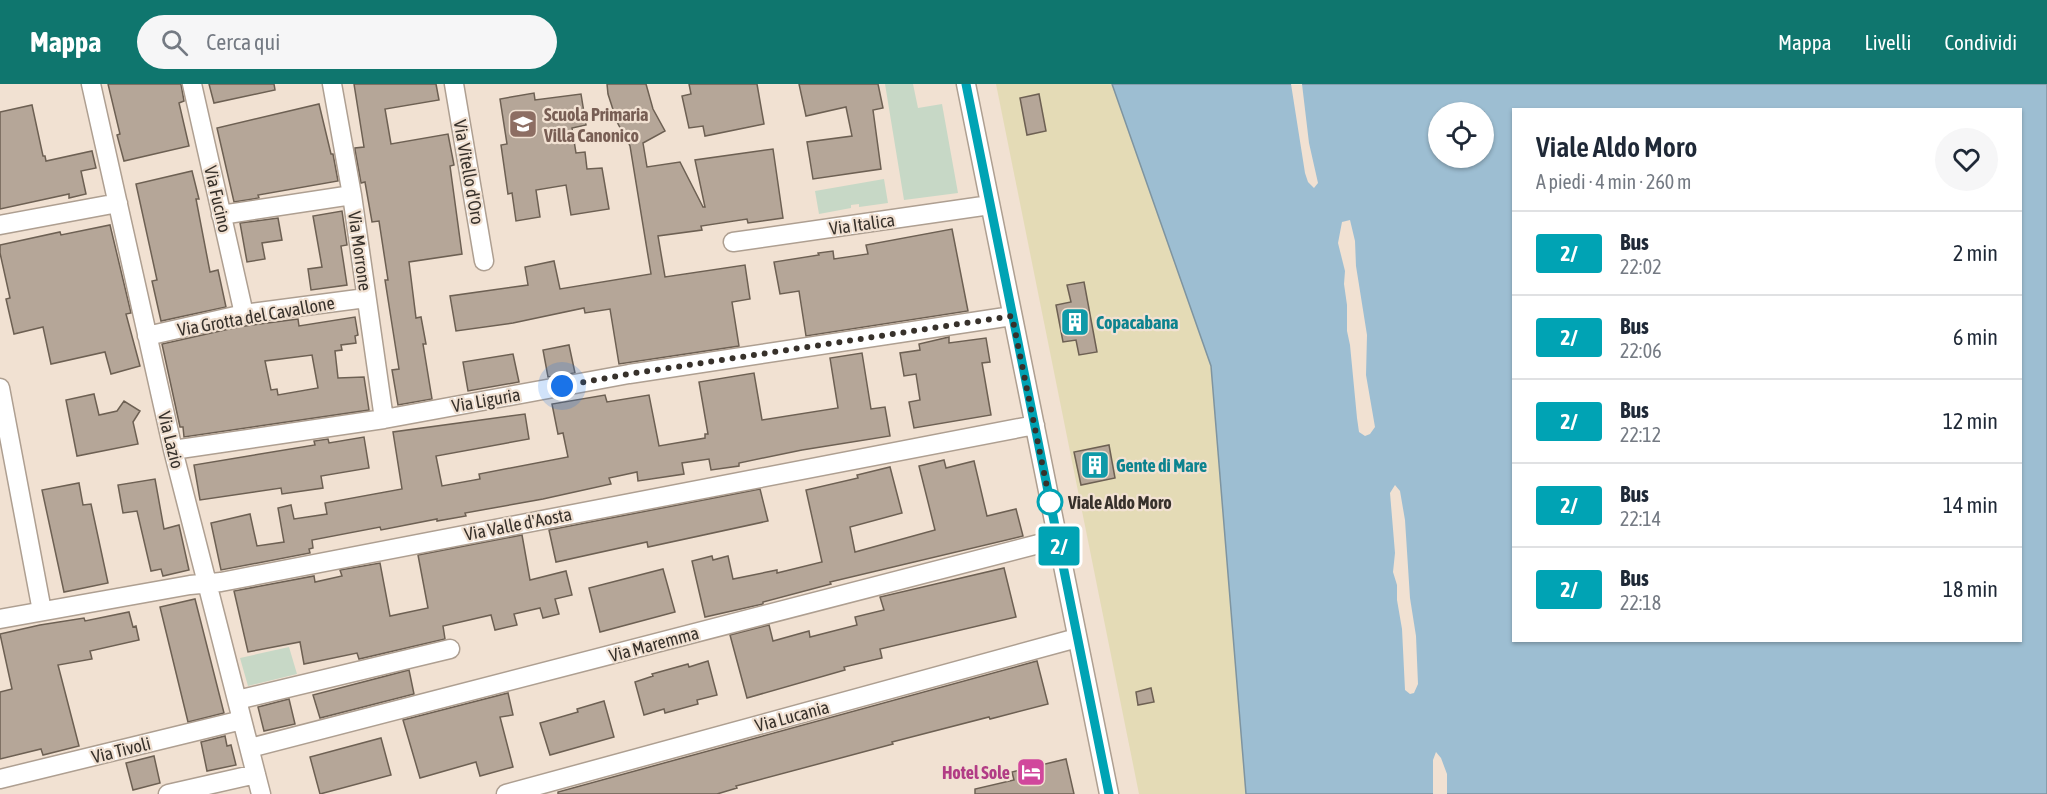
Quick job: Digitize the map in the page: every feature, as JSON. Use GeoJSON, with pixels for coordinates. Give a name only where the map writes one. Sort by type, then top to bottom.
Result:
{"type":"FeatureCollection","features":[{"type":"Feature","properties":{"kind":"street","name":"Via Lazio"},"geometry":{"type":"LineString","coordinates":[[91,84],[173,450],[261,794]]}},
{"type":"Feature","properties":{"kind":"street","name":"Via Fucino"},"geometry":{"type":"LineString","coordinates":[[192,84],[244,314]]}},
{"type":"Feature","properties":{"kind":"street","name":"Via Morrone"},"geometry":{"type":"LineString","coordinates":[[332,84],[352,195],[384,418]]}},
{"type":"Feature","properties":{"kind":"street","name":"Via Vitello d'Oro"},"geometry":{"type":"LineString","coordinates":[[454,84],[484,261]]}},
{"type":"Feature","properties":{"kind":"street"},"geometry":{"type":"LineString","coordinates":[[966,84],[1109,794]]}},
{"type":"Feature","properties":{"kind":"street"},"geometry":{"type":"LineString","coordinates":[[221,215],[352,195]]}},
{"type":"Feature","properties":{"kind":"street"},"geometry":{"type":"LineString","coordinates":[[0,225],[118,203]]}},
{"type":"Feature","properties":{"kind":"street","name":"Via Italica"},"geometry":{"type":"LineString","coordinates":[[733,242],[990,205]]}},
{"type":"Feature","properties":{"kind":"street","name":"Via Grotta del Cavallone"},"geometry":{"type":"LineString","coordinates":[[147,336],[244,314],[366,298]]}},
{"type":"Feature","properties":{"kind":"street","name":"Via Liguria"},"geometry":{"type":"LineString","coordinates":[[173,450],[384,418],[629,374],[1012,316]]}},
{"type":"Feature","properties":{"kind":"street"},"geometry":{"type":"LineString","coordinates":[[0,388],[42,611]]}},
{"type":"Feature","properties":{"kind":"street","name":"Via Valle d'Aosta"},"geometry":{"type":"LineString","coordinates":[[0,620],[207,582],[221,582],[1035,425]]}},
{"type":"Feature","properties":{"kind":"street","name":"Via Maremma"},"geometry":{"type":"LineString","coordinates":[[250,748],[1058,539]]}},
{"type":"Feature","properties":{"kind":"street","name":"Via Lucania"},"geometry":{"type":"LineString","coordinates":[[506,794],[1077,638]]}},
{"type":"Feature","properties":{"kind":"street"},"geometry":{"type":"LineString","coordinates":[[237,700],[450,649]]}},
{"type":"Feature","properties":{"kind":"street","name":"Via Tivoli"},"geometry":{"type":"LineString","coordinates":[[0,779],[242,720]]}},
{"type":"Feature","properties":{"kind":"street"},"geometry":{"type":"LineString","coordinates":[[168,794],[256,774]]}},
{"type":"Feature","properties":{"kind":"green space"},"geometry":{"type":"Polygon","coordinates":[[[885,84],[913,84],[918,108],[942,104],[958,193],[904,200],[885,84]]]}},
{"type":"Feature","properties":{"kind":"green space"},"geometry":{"type":"Polygon","coordinates":[[[884,179],[888,203],[859,207],[859,204],[851,205],[851,208],[819,214],[815,191],[884,179]]]}},
{"type":"Feature","properties":{"kind":"green space"},"geometry":{"type":"Polygon","coordinates":[[[289,647],[297,674],[248,686],[240,658],[289,647]]]}},
{"type":"Feature","properties":{"kind":"sand"},"geometry":{"type":"Polygon","coordinates":[[[996,84],[1112,84],[1211,366],[1246,794],[1139,794],[996,84]]]}},
{"type":"Feature","properties":{"kind":"water"},"geometry":{"type":"Polygon","coordinates":[[[1112,84],[2047,84],[2047,794],[1246,794],[1211,366],[1112,84]]]}},
{"type":"Feature","properties":{"kind":"pier"},"geometry":{"type":"Polygon","coordinates":[[[1291,84],[1302,84],[1309,143],[1318,183],[1314,188],[1308,182],[1305,173],[1291,84]]]}},
{"type":"Feature","properties":{"kind":"pier"},"geometry":{"type":"Polygon","coordinates":[[[1350,220],[1355,241],[1356,266],[1367,335],[1366,375],[1375,427],[1370,434],[1365,436],[1359,432],[1357,418],[1347,331],[1345,271],[1338,243],[1342,222],[1350,220]]]}},
{"type":"Feature","properties":{"kind":"pier"},"geometry":{"type":"Polygon","coordinates":[[[1395,485],[1400,491],[1405,520],[1410,598],[1416,636],[1418,684],[1414,693],[1410,694],[1405,690],[1402,629],[1397,585],[1393,572],[1395,553],[1390,493],[1395,485]]]}},
{"type":"Feature","properties":{"kind":"pier"},"geometry":{"type":"Polygon","coordinates":[[[1436,752],[1447,774],[1447,794],[1433,794],[1433,760],[1436,752]]]}},
{"type":"Feature","properties":{"kind":"building"},"geometry":{"type":"Polygon","coordinates":[[[108,84],[181,84],[184,101],[179,103],[189,146],[124,161],[108,84]]]}},
{"type":"Feature","properties":{"kind":"building"},"geometry":{"type":"Polygon","coordinates":[[[209,84],[274,84],[275,90],[214,103],[209,84]]]}},
{"type":"Feature","properties":{"kind":"building"},"geometry":{"type":"Polygon","coordinates":[[[354,84],[436,84],[439,100],[385,109],[391,144],[448,134],[454,165],[450,166],[462,254],[409,262],[416,318],[421,317],[426,344],[423,344],[432,399],[398,405],[392,370],[399,369],[385,280],[388,280],[379,221],[372,222],[365,182],[361,183],[355,150],[355,148],[364,147],[354,84]]]}},
{"type":"Feature","properties":{"kind":"building"},"geometry":{"type":"Polygon","coordinates":[[[607,84],[646,84],[653,109],[665,131],[643,143],[647,167],[680,162],[703,207],[705,207],[695,160],[773,149],[783,218],[748,223],[747,219],[701,226],[702,230],[658,236],[665,277],[745,265],[750,299],[732,302],[739,346],[619,364],[610,309],[585,313],[584,308],[513,323],[456,331],[450,296],[528,285],[525,267],[554,261],[560,289],[651,274],[630,146],[617,122],[607,84]]]}},
{"type":"Feature","properties":{"kind":"building"},"geometry":{"type":"Polygon","coordinates":[[[689,84],[757,84],[764,124],[705,136],[703,126],[689,128],[682,96],[691,94],[689,84]]]}},
{"type":"Feature","properties":{"kind":"building"},"geometry":{"type":"Polygon","coordinates":[[[799,84],[878,84],[883,108],[873,110],[881,169],[813,179],[807,142],[852,136],[846,107],[806,116],[799,84]]]}},
{"type":"Feature","properties":{"kind":"building"},"geometry":{"type":"Polygon","coordinates":[[[534,93],[535,100],[581,94],[586,125],[572,128],[576,153],[585,152],[587,169],[602,168],[609,209],[571,215],[566,185],[536,190],[540,217],[516,221],[512,193],[508,194],[501,145],[507,144],[500,99],[534,93]]]}},
{"type":"Feature","properties":{"kind":"building"},"geometry":{"type":"Polygon","coordinates":[[[1039,94],[1046,131],[1027,135],[1020,98],[1039,94]]]}},
{"type":"Feature","properties":{"kind":"building"},"geometry":{"type":"Polygon","coordinates":[[[319,104],[338,181],[258,195],[259,198],[234,202],[217,128],[319,104]]]}},
{"type":"Feature","properties":{"kind":"building"},"geometry":{"type":"Polygon","coordinates":[[[32,105],[46,161],[92,151],[96,168],[81,171],[86,194],[69,198],[69,194],[0,209],[0,112],[32,105]]]}},
{"type":"Feature","properties":{"kind":"building"},"geometry":{"type":"Polygon","coordinates":[[[192,171],[199,199],[196,199],[210,272],[218,270],[226,307],[161,321],[152,281],[157,280],[136,184],[192,171]]]}},
{"type":"Feature","properties":{"kind":"building"},"geometry":{"type":"Polygon","coordinates":[[[342,211],[347,245],[341,246],[347,285],[311,290],[308,269],[322,267],[313,216],[342,211]]]}},
{"type":"Feature","properties":{"kind":"building"},"geometry":{"type":"Polygon","coordinates":[[[278,218],[282,240],[262,243],[265,259],[247,262],[240,223],[278,218]]]}},
{"type":"Feature","properties":{"kind":"building"},"geometry":{"type":"Polygon","coordinates":[[[110,225],[131,313],[126,314],[140,366],[111,374],[105,352],[51,364],[43,327],[14,334],[6,299],[10,298],[0,245],[60,232],[61,235],[110,225]]]}},
{"type":"Feature","properties":{"kind":"building"},"geometry":{"type":"Polygon","coordinates":[[[952,229],[968,311],[806,336],[799,291],[780,294],[774,262],[833,251],[834,259],[868,254],[866,245],[952,229]]]}},
{"type":"Feature","properties":{"kind":"building","name":"Copacabana"},"geometry":{"type":"Polygon","coordinates":[[[1084,282],[1097,352],[1079,355],[1076,340],[1063,342],[1056,305],[1071,302],[1067,285],[1084,282]]]}},
{"type":"Feature","properties":{"kind":"building"},"geometry":{"type":"Polygon","coordinates":[[[355,317],[358,335],[355,336],[356,343],[341,345],[342,350],[335,351],[338,378],[364,377],[369,410],[184,437],[162,344],[238,327],[298,319],[299,326],[355,317]],[[312,355],[265,361],[271,390],[277,389],[278,395],[318,388],[312,355]]]}},
{"type":"Feature","properties":{"kind":"building"},"geometry":{"type":"Polygon","coordinates":[[[949,337],[949,343],[986,338],[990,362],[982,363],[991,415],[914,428],[909,402],[920,400],[916,374],[904,376],[900,353],[920,350],[919,344],[949,337]]]}},
{"type":"Feature","properties":{"kind":"building"},"geometry":{"type":"Polygon","coordinates":[[[569,345],[575,373],[548,377],[543,350],[569,345]]]}},
{"type":"Feature","properties":{"kind":"building"},"geometry":{"type":"Polygon","coordinates":[[[862,353],[871,409],[885,407],[890,436],[802,450],[739,463],[739,466],[711,470],[709,459],[682,463],[684,474],[638,481],[637,472],[609,478],[611,484],[465,513],[466,516],[381,530],[380,527],[312,540],[313,548],[309,549],[310,553],[221,570],[211,523],[250,514],[257,546],[284,542],[278,508],[291,505],[294,519],[327,514],[325,503],[402,489],[393,432],[525,414],[529,439],[436,456],[442,486],[480,479],[479,474],[568,457],[563,433],[558,434],[552,404],[605,395],[607,402],[649,395],[659,446],[705,438],[705,434],[708,434],[699,382],[754,373],[762,420],[838,408],[830,358],[862,353]]]}},
{"type":"Feature","properties":{"kind":"building"},"geometry":{"type":"Polygon","coordinates":[[[513,354],[519,382],[468,391],[463,362],[513,354]]]}},
{"type":"Feature","properties":{"kind":"building"},"geometry":{"type":"Polygon","coordinates":[[[94,394],[99,415],[117,411],[124,401],[140,411],[133,422],[138,444],[77,456],[66,400],[94,394]]]}},
{"type":"Feature","properties":{"kind":"building"},"geometry":{"type":"Polygon","coordinates":[[[364,437],[369,468],[321,476],[323,488],[282,494],[281,488],[200,500],[194,465],[315,445],[314,441],[328,439],[329,443],[364,437]]]}},
{"type":"Feature","properties":{"kind":"building","name":"Gente di Mare"},"geometry":{"type":"Polygon","coordinates":[[[1109,445],[1115,478],[1081,485],[1074,452],[1109,445]]]}},
{"type":"Feature","properties":{"kind":"building"},"geometry":{"type":"Polygon","coordinates":[[[944,460],[946,468],[974,461],[987,516],[1016,509],[1023,536],[830,582],[831,584],[763,602],[763,604],[705,617],[692,561],[712,556],[713,560],[728,556],[733,579],[777,570],[777,573],[822,562],[806,490],[858,478],[857,475],[890,467],[902,513],[850,527],[855,552],[935,530],[919,466],[944,460]]]}},
{"type":"Feature","properties":{"kind":"building"},"geometry":{"type":"Polygon","coordinates":[[[155,479],[164,529],[179,525],[189,570],[163,576],[161,569],[151,571],[137,511],[123,513],[118,485],[155,479]]]}},
{"type":"Feature","properties":{"kind":"building"},"geometry":{"type":"Polygon","coordinates":[[[79,483],[83,505],[91,504],[108,583],[64,592],[42,490],[79,483]]]}},
{"type":"Feature","properties":{"kind":"building"},"geometry":{"type":"Polygon","coordinates":[[[760,489],[768,521],[648,547],[647,542],[556,562],[549,530],[760,489]]]}},
{"type":"Feature","properties":{"kind":"building"},"geometry":{"type":"Polygon","coordinates":[[[522,535],[530,580],[566,571],[572,595],[555,599],[559,614],[543,618],[540,608],[514,614],[517,625],[495,630],[491,615],[443,626],[445,639],[359,659],[357,653],[304,664],[300,642],[248,652],[234,591],[314,576],[315,582],[342,576],[340,570],[380,563],[390,616],[428,608],[418,555],[522,535]]]}},
{"type":"Feature","properties":{"kind":"building"},"geometry":{"type":"Polygon","coordinates":[[[1004,568],[1016,617],[880,649],[882,658],[844,667],[845,670],[747,698],[730,635],[769,625],[773,641],[809,631],[810,637],[857,625],[855,617],[884,610],[880,597],[1004,568]]]}},
{"type":"Feature","properties":{"kind":"building"},"geometry":{"type":"Polygon","coordinates":[[[663,569],[675,612],[600,632],[589,588],[663,569]]]}},
{"type":"Feature","properties":{"kind":"building"},"geometry":{"type":"Polygon","coordinates":[[[195,599],[224,713],[188,722],[160,607],[195,599]]]}},
{"type":"Feature","properties":{"kind":"building"},"geometry":{"type":"Polygon","coordinates":[[[129,612],[133,627],[136,626],[139,640],[90,651],[92,659],[58,665],[79,746],[43,755],[41,749],[0,759],[0,692],[12,689],[0,634],[40,625],[84,618],[85,621],[129,612]]]}},
{"type":"Feature","properties":{"kind":"building"},"geometry":{"type":"Polygon","coordinates":[[[708,661],[717,695],[697,700],[698,704],[665,713],[664,709],[644,715],[635,682],[653,676],[652,674],[708,661]]]}},
{"type":"Feature","properties":{"kind":"building"},"geometry":{"type":"Polygon","coordinates":[[[1037,661],[1048,704],[892,742],[893,744],[736,786],[737,788],[717,794],[558,794],[558,792],[1037,661]]]}},
{"type":"Feature","properties":{"kind":"building"},"geometry":{"type":"Polygon","coordinates":[[[409,670],[414,694],[320,718],[313,695],[409,670]]]}},
{"type":"Feature","properties":{"kind":"building"},"geometry":{"type":"Polygon","coordinates":[[[1151,688],[1154,702],[1138,705],[1136,692],[1151,688]]]}},
{"type":"Feature","properties":{"kind":"building"},"geometry":{"type":"Polygon","coordinates":[[[508,693],[513,715],[500,717],[513,767],[480,776],[476,762],[420,778],[403,720],[508,693]]]}},
{"type":"Feature","properties":{"kind":"building"},"geometry":{"type":"Polygon","coordinates":[[[289,699],[295,724],[264,731],[258,707],[289,699]]]}},
{"type":"Feature","properties":{"kind":"building"},"geometry":{"type":"Polygon","coordinates":[[[604,701],[614,737],[550,755],[540,723],[578,712],[577,709],[604,701]]]}},
{"type":"Feature","properties":{"kind":"building"},"geometry":{"type":"Polygon","coordinates":[[[225,736],[227,746],[231,745],[236,765],[207,771],[201,742],[225,736]]]}},
{"type":"Feature","properties":{"kind":"building"},"geometry":{"type":"Polygon","coordinates":[[[381,738],[391,775],[320,794],[310,757],[381,738]]]}},
{"type":"Feature","properties":{"kind":"building"},"geometry":{"type":"Polygon","coordinates":[[[154,756],[160,783],[133,790],[126,763],[154,756]]]}},
{"type":"Feature","properties":{"kind":"building"},"geometry":{"type":"Polygon","coordinates":[[[1066,759],[1074,794],[975,794],[975,789],[1014,780],[1012,772],[1066,759]]]}},
{"type":"Feature","properties":{"kind":"bus line","name":"2/"},"geometry":{"type":"LineString","coordinates":[[966,84],[1109,794]]}},
{"type":"Feature","properties":{"kind":"place","name":"Scuola Primaria Villa Canonico"},"geometry":{"type":"Point","coordinates":[523,124]}},
{"type":"Feature","properties":{"kind":"place","name":"Copacabana"},"geometry":{"type":"Point","coordinates":[1075,322]}},
{"type":"Feature","properties":{"kind":"place","name":"Gente di Mare"},"geometry":{"type":"Point","coordinates":[1095,465]}},
{"type":"Feature","properties":{"kind":"place","name":"Viale Aldo Moro"},"geometry":{"type":"Point","coordinates":[1050,502]}},
{"type":"Feature","properties":{"kind":"place","name":"Hotel Sole"},"geometry":{"type":"Point","coordinates":[1031,772]}},
{"type":"Feature","properties":{"kind":"route"},"geometry":{"type":"LineString","coordinates":[[562,386],[1012,316],[1050,502]]}}]}
